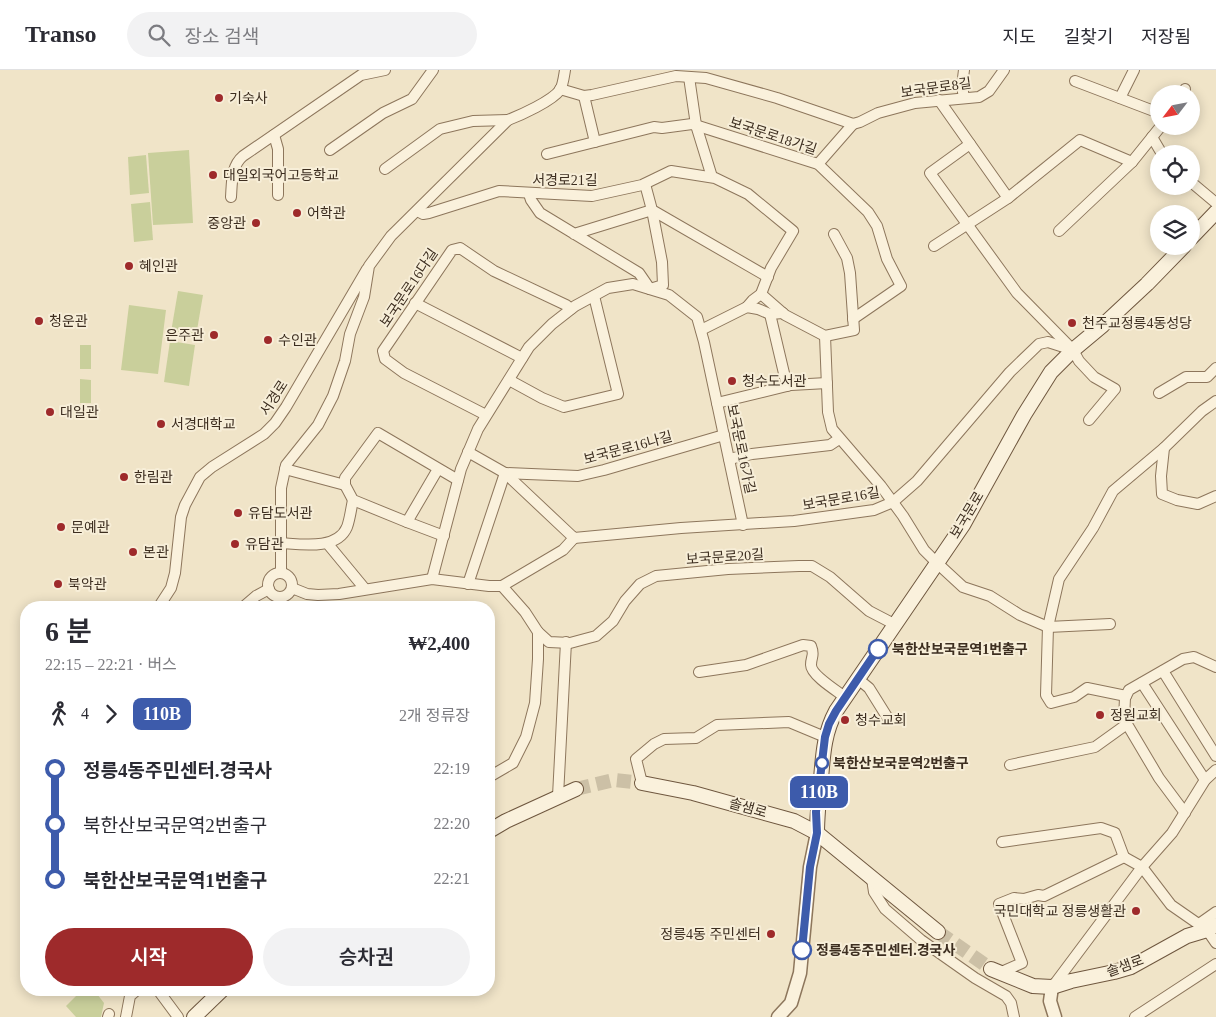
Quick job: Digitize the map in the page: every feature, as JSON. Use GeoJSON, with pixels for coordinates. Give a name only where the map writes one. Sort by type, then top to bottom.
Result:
{"type":"FeatureCollection","features":[{"type":"Feature","properties":{"kind":"main road"},"geometry":{"type":"LineString","coordinates":[[1200,229],[1216,212]]}},
{"type":"Feature","properties":{"kind":"main road","name":"보국문로"},"geometry":{"type":"LineString","coordinates":[[817,833],[816,812],[825,737],[829,724],[845,697],[963,525],[1024,415],[1051,372],[1072,350],[1103,325],[1147,284],[1175,255]]}},
{"type":"Feature","properties":{"kind":"main road","name":"솔샘로"},"geometry":{"type":"LineString","coordinates":[[642,783],[693,793],[794,821],[817,833],[938,932]]}},
{"type":"Feature","properties":{"kind":"main road"},"geometry":{"type":"LineString","coordinates":[[495,827],[576,789]]}},
{"type":"Feature","properties":{"kind":"main road","name":"솔샘로"},"geometry":{"type":"LineString","coordinates":[[995,971],[1032,986],[1052,987],[1131,967],[1207,926]]}},
{"type":"Feature","properties":{"kind":"main road"},"geometry":{"type":"LineString","coordinates":[[194,1017],[216,996]]}},
{"type":"Feature","properties":{"kind":"street"},"geometry":{"type":"LineString","coordinates":[[230,197],[234,170],[239,160],[361,75],[379,70]]}},
{"type":"Feature","properties":{"kind":"street"},"geometry":{"type":"LineString","coordinates":[[330,150],[383,113],[412,99],[433,70]]}},
{"type":"Feature","properties":{"kind":"street"},"geometry":{"type":"LineString","coordinates":[[565,70],[560,89],[584,96],[592,96],[664,74],[689,77],[707,74],[853,124],[818,164]]}},
{"type":"Feature","properties":{"kind":"street"},"geometry":{"type":"LineString","coordinates":[[964,70],[962,86],[964,98]]}},
{"type":"Feature","properties":{"kind":"street","name":"보국문로8길"},"geometry":{"type":"LineString","coordinates":[[853,124],[892,108],[915,103],[979,97],[989,91],[1004,70]]}},
{"type":"Feature","properties":{"kind":"street"},"geometry":{"type":"LineString","coordinates":[[1120,98],[1134,70]]}},
{"type":"Feature","properties":{"kind":"street"},"geometry":{"type":"LineString","coordinates":[[689,77],[696,126],[712,177]]}},
{"type":"Feature","properties":{"kind":"street"},"geometry":{"type":"LineString","coordinates":[[1075,81],[1150,110]]}},
{"type":"Feature","properties":{"kind":"street","name":"서경로"},"geometry":{"type":"LineString","coordinates":[[385,169],[440,129],[473,121],[508,120],[524,114],[545,102],[560,89]]}},
{"type":"Feature","properties":{"kind":"street"},"geometry":{"type":"LineString","coordinates":[[584,96],[595,142]]}},
{"type":"Feature","properties":{"kind":"street"},"geometry":{"type":"LineString","coordinates":[[939,100],[1008,198]]}},
{"type":"Feature","properties":{"kind":"street","name":"서경로"},"geometry":{"type":"LineString","coordinates":[[163,601],[171,588],[175,573],[181,517],[185,505],[200,477],[212,467],[264,434],[275,423],[369,266],[391,236],[508,120]]}},
{"type":"Feature","properties":{"kind":"street","name":"보국문로18가길"},"geometry":{"type":"LineString","coordinates":[[547,154],[654,127],[662,128],[692,124],[818,164],[868,212],[877,226],[879,238],[887,259],[901,286],[853,319]]}},
{"type":"Feature","properties":{"kind":"street"},"geometry":{"type":"LineString","coordinates":[[274,135],[278,149],[278,195]]}},
{"type":"Feature","properties":{"kind":"street"},"geometry":{"type":"LineString","coordinates":[[1059,231],[1132,162],[1152,137],[1157,145]]}},
{"type":"Feature","properties":{"kind":"street"},"geometry":{"type":"LineString","coordinates":[[934,246],[1008,198],[1080,140],[1132,162]]}},
{"type":"Feature","properties":{"kind":"street"},"geometry":{"type":"LineString","coordinates":[[970,144],[930,174],[1016,294],[1072,350],[1079,361],[1094,377],[1115,389],[1090,420]]}},
{"type":"Feature","properties":{"kind":"street","name":"서경로21길"},"geometry":{"type":"LineString","coordinates":[[417,210],[423,214],[429,213],[499,191],[592,196],[645,184],[671,171],[712,177],[748,194],[794,231],[768,277],[761,294],[747,307],[701,330]]}},
{"type":"Feature","properties":{"kind":"street"},"geometry":{"type":"LineString","coordinates":[[529,194],[540,213],[639,273],[650,289],[663,285],[662,262],[645,184]]}},
{"type":"Feature","properties":{"kind":"street"},"geometry":{"type":"LineString","coordinates":[[1200,190],[1216,204]]}},
{"type":"Feature","properties":{"kind":"street"},"geometry":{"type":"LineString","coordinates":[[574,234],[652,210],[768,277]]}},
{"type":"Feature","properties":{"kind":"street"},"geometry":{"type":"LineString","coordinates":[[761,294],[783,313],[825,336],[854,330],[850,273],[847,258],[834,234]]}},
{"type":"Feature","properties":{"kind":"street","name":"보국문로16다길"},"geometry":{"type":"LineString","coordinates":[[486,415],[404,373],[384,359],[383,350],[452,250],[460,248],[494,270],[571,309]]}},
{"type":"Feature","properties":{"kind":"street","name":"서경로"},"geometry":{"type":"LineString","coordinates":[[281,574],[281,488],[286,465],[318,425],[333,396],[345,361],[350,334],[364,297],[369,266]]}},
{"type":"Feature","properties":{"kind":"street","name":"보국문로16가길"},"geometry":{"type":"LineString","coordinates":[[432,580],[458,480],[468,452],[486,415],[529,347],[552,324],[571,309],[608,288],[633,284],[669,295],[697,317],[742,525]]}},
{"type":"Feature","properties":{"kind":"street"},"geometry":{"type":"LineString","coordinates":[[509,380],[542,398],[564,407],[618,394],[594,296]]}},
{"type":"Feature","properties":{"kind":"street"},"geometry":{"type":"LineString","coordinates":[[415,303],[522,358]]}},
{"type":"Feature","properties":{"kind":"street"},"geometry":{"type":"LineString","coordinates":[[747,307],[770,314],[783,313]]}},
{"type":"Feature","properties":{"kind":"street"},"geometry":{"type":"LineString","coordinates":[[770,314],[787,386]]}},
{"type":"Feature","properties":{"kind":"street"},"geometry":{"type":"LineString","coordinates":[[825,336],[828,412],[832,429],[881,486],[924,550],[936,563],[963,586],[990,596],[1020,615],[1047,627],[1110,624]]}},
{"type":"Feature","properties":{"kind":"street","name":"보국문로16길"},"geometry":{"type":"LineString","coordinates":[[574,538],[794,521],[874,510],[893,502],[917,481],[1010,372],[1039,344],[1048,342],[1072,350]]}},
{"type":"Feature","properties":{"kind":"street"},"geometry":{"type":"LineString","coordinates":[[1159,393],[1186,377],[1206,377],[1216,368]]}},
{"type":"Feature","properties":{"kind":"street"},"geometry":{"type":"LineString","coordinates":[[717,403],[787,386],[827,383]]}},
{"type":"Feature","properties":{"kind":"street"},"geometry":{"type":"LineString","coordinates":[[1126,696],[1087,688],[1074,697],[1051,703],[1046,695],[1047,627],[1059,579],[1093,528],[1113,491],[1164,448],[1216,395]]}},
{"type":"Feature","properties":{"kind":"street"},"geometry":{"type":"LineString","coordinates":[[1202,411],[1216,401]]}},
{"type":"Feature","properties":{"kind":"street"},"geometry":{"type":"LineString","coordinates":[[281,543],[316,545],[327,543],[345,530],[352,500],[345,485],[345,478],[378,433],[458,480]]}},
{"type":"Feature","properties":{"kind":"street","name":"보국문로16나길"},"geometry":{"type":"LineString","coordinates":[[505,473],[578,476],[724,435]]}},
{"type":"Feature","properties":{"kind":"street"},"geometry":{"type":"LineString","coordinates":[[729,459],[752,454],[830,445],[839,439]]}},
{"type":"Feature","properties":{"kind":"street"},"geometry":{"type":"LineString","coordinates":[[1164,448],[1161,476],[1162,494],[1176,500],[1198,504],[1216,496]]}},
{"type":"Feature","properties":{"kind":"street"},"geometry":{"type":"LineString","coordinates":[[292,588],[307,594],[318,595],[432,580],[502,586],[563,550],[574,538],[505,473],[468,452]]}},
{"type":"Feature","properties":{"kind":"street"},"geometry":{"type":"LineString","coordinates":[[408,522],[438,468]]}},
{"type":"Feature","properties":{"kind":"street"},"geometry":{"type":"LineString","coordinates":[[285,469],[345,485]]}},
{"type":"Feature","properties":{"kind":"street"},"geometry":{"type":"LineString","coordinates":[[468,584],[505,473]]}},
{"type":"Feature","properties":{"kind":"street"},"geometry":{"type":"LineString","coordinates":[[352,500],[444,536]]}},
{"type":"Feature","properties":{"kind":"street"},"geometry":{"type":"LineString","coordinates":[[327,543],[365,590]]}},
{"type":"Feature","properties":{"kind":"street","name":"보국문로20길"},"geometry":{"type":"LineString","coordinates":[[538,632],[549,642],[566,642],[596,636],[613,621],[625,601],[640,584],[656,576],[728,569],[812,566],[830,577],[869,611],[894,624]]}},
{"type":"Feature","properties":{"kind":"street"},"geometry":{"type":"LineString","coordinates":[[281,574],[291,580],[292,588],[287,594],[280,597],[272,594],[268,584],[271,577],[281,574]]}},
{"type":"Feature","properties":{"kind":"street"},"geometry":{"type":"LineString","coordinates":[[495,773],[512,763],[526,737],[535,703],[538,658],[538,632],[525,612],[502,586]]}},
{"type":"Feature","properties":{"kind":"street"},"geometry":{"type":"LineString","coordinates":[[250,601],[269,590]]}},
{"type":"Feature","properties":{"kind":"street"},"geometry":{"type":"LineString","coordinates":[[558,796],[566,642]]}},
{"type":"Feature","properties":{"kind":"street"},"geometry":{"type":"LineString","coordinates":[[699,672],[746,665],[803,645],[811,646],[814,652],[811,666],[813,672],[845,697]]}},
{"type":"Feature","properties":{"kind":"street"},"geometry":{"type":"LineString","coordinates":[[1185,813],[1159,778],[1124,719],[1126,696],[1129,690],[1182,659],[1194,658],[1216,667]]}},
{"type":"Feature","properties":{"kind":"street"},"geometry":{"type":"LineString","coordinates":[[1163,671],[1216,756]]}},
{"type":"Feature","properties":{"kind":"street"},"geometry":{"type":"LineString","coordinates":[[858,679],[869,688],[889,720]]}},
{"type":"Feature","properties":{"kind":"street"},"geometry":{"type":"LineString","coordinates":[[1142,683],[1205,780]]}},
{"type":"Feature","properties":{"kind":"street"},"geometry":{"type":"LineString","coordinates":[[642,783],[636,759],[654,744],[664,739],[696,738],[717,725],[789,722],[825,737]]}},
{"type":"Feature","properties":{"kind":"street"},"geometry":{"type":"LineString","coordinates":[[1010,764],[1095,747],[1127,724]]}},
{"type":"Feature","properties":{"kind":"street"},"geometry":{"type":"LineString","coordinates":[[1055,1017],[1050,1000],[1052,987],[1142,867],[1172,833],[1205,780],[1216,770]]}},
{"type":"Feature","properties":{"kind":"street"},"geometry":{"type":"LineString","coordinates":[[1002,842],[1101,828],[1115,833],[1124,857],[1142,867],[1171,905],[1207,926],[1216,943]]}},
{"type":"Feature","properties":{"kind":"street","name":"보국문로"},"geometry":{"type":"LineString","coordinates":[[778,1017],[791,1004],[800,973],[809,875],[817,833]]}},
{"type":"Feature","properties":{"kind":"street","name":"솔샘로"},"geometry":{"type":"LineString","coordinates":[[995,971],[1022,963],[999,904],[1014,898],[1044,896],[1124,857]]}},
{"type":"Feature","properties":{"kind":"street"},"geometry":{"type":"LineString","coordinates":[[872,879],[874,892],[885,909],[922,940],[975,978],[1006,996],[1011,1003],[1014,1017]]}},
{"type":"Feature","properties":{"kind":"street"},"geometry":{"type":"LineString","coordinates":[[1207,926],[1216,912]]}},
{"type":"Feature","properties":{"kind":"street"},"geometry":{"type":"LineString","coordinates":[[1135,1017],[1216,964]]}},
{"type":"Feature","properties":{"kind":"street"},"geometry":{"type":"LineString","coordinates":[[126,1017],[130,996]]}},
{"type":"Feature","properties":{"kind":"street"},"geometry":{"type":"LineString","coordinates":[[162,996],[178,1017]]}},
{"type":"Feature","properties":{"kind":"green space"},"geometry":{"type":"Polygon","coordinates":[[[189,150],[193,223],[153,225],[148,153],[189,150]]]}},
{"type":"Feature","properties":{"kind":"green space"},"geometry":{"type":"Polygon","coordinates":[[[146,155],[149,193],[130,195],[128,157],[146,155]]]}},
{"type":"Feature","properties":{"kind":"green space"},"geometry":{"type":"Polygon","coordinates":[[[150,202],[153,240],[134,242],[131,204],[150,202]]]}},
{"type":"Feature","properties":{"kind":"green space"},"geometry":{"type":"Polygon","coordinates":[[[178,291],[203,295],[196,336],[171,332],[178,291]]]}},
{"type":"Feature","properties":{"kind":"green space"},"geometry":{"type":"Polygon","coordinates":[[[129,305],[166,310],[158,374],[121,370],[129,305]]]}},
{"type":"Feature","properties":{"kind":"green space"},"geometry":{"type":"Polygon","coordinates":[[[170,341],[195,345],[189,386],[164,382],[170,341]]]}},
{"type":"Feature","properties":{"kind":"green space"},"geometry":{"type":"Polygon","coordinates":[[[80,345],[91,345],[91,369],[80,369],[80,345]]]}},
{"type":"Feature","properties":{"kind":"green space"},"geometry":{"type":"Polygon","coordinates":[[[80,379],[91,380],[91,403],[80,403],[80,379]]]}},
{"type":"Feature","properties":{"kind":"green space"},"geometry":{"type":"Polygon","coordinates":[[[76,996],[99,996],[104,1003],[101,1017],[76,1017],[66,1006],[76,996]]]}},
{"type":"Feature","properties":{"kind":"tunnel"},"geometry":{"type":"LineString","coordinates":[[576,789],[614,780],[642,783]]}},
{"type":"Feature","properties":{"kind":"tunnel"},"geometry":{"type":"LineString","coordinates":[[938,932],[991,969]]}},
{"type":"Feature","properties":{"kind":"bus line","name":"110B"},"geometry":{"type":"LineString","coordinates":[[802,950],[810,867],[817,833],[816,812],[825,737],[836,711],[878,649]]}},
{"type":"Feature","properties":{"kind":"place","name":"기숙사"},"geometry":{"type":"Point","coordinates":[219,98]}},
{"type":"Feature","properties":{"kind":"place","name":"대일외국어고등학교"},"geometry":{"type":"Point","coordinates":[213,175]}},
{"type":"Feature","properties":{"kind":"place","name":"어학관"},"geometry":{"type":"Point","coordinates":[297,213]}},
{"type":"Feature","properties":{"kind":"place","name":"중앙관"},"geometry":{"type":"Point","coordinates":[256,223]}},
{"type":"Feature","properties":{"kind":"place","name":"혜인관"},"geometry":{"type":"Point","coordinates":[129,266]}},
{"type":"Feature","properties":{"kind":"place","name":"청운관"},"geometry":{"type":"Point","coordinates":[39,321]}},
{"type":"Feature","properties":{"kind":"place","name":"천주교정릉4동성당"},"geometry":{"type":"Point","coordinates":[1072,323]}},
{"type":"Feature","properties":{"kind":"place","name":"은주관"},"geometry":{"type":"Point","coordinates":[214,335]}},
{"type":"Feature","properties":{"kind":"place","name":"수인관"},"geometry":{"type":"Point","coordinates":[268,340]}},
{"type":"Feature","properties":{"kind":"place","name":"청수도서관"},"geometry":{"type":"Point","coordinates":[732,381]}},
{"type":"Feature","properties":{"kind":"place","name":"대일관"},"geometry":{"type":"Point","coordinates":[50,412]}},
{"type":"Feature","properties":{"kind":"place","name":"서경대학교"},"geometry":{"type":"Point","coordinates":[161,424]}},
{"type":"Feature","properties":{"kind":"place","name":"한림관"},"geometry":{"type":"Point","coordinates":[124,477]}},
{"type":"Feature","properties":{"kind":"place","name":"유담도서관"},"geometry":{"type":"Point","coordinates":[238,513]}},
{"type":"Feature","properties":{"kind":"place","name":"문예관"},"geometry":{"type":"Point","coordinates":[61,527]}},
{"type":"Feature","properties":{"kind":"place","name":"유담관"},"geometry":{"type":"Point","coordinates":[235,544]}},
{"type":"Feature","properties":{"kind":"place","name":"본관"},"geometry":{"type":"Point","coordinates":[133,552]}},
{"type":"Feature","properties":{"kind":"place","name":"북악관"},"geometry":{"type":"Point","coordinates":[58,584]}},
{"type":"Feature","properties":{"kind":"place","name":"북한산보국문역1번출구"},"geometry":{"type":"Point","coordinates":[878,649]}},
{"type":"Feature","properties":{"kind":"place","name":"정원교회"},"geometry":{"type":"Point","coordinates":[1100,715]}},
{"type":"Feature","properties":{"kind":"place","name":"청수교회"},"geometry":{"type":"Point","coordinates":[845,720]}},
{"type":"Feature","properties":{"kind":"place","name":"북한산보국문역2번출구"},"geometry":{"type":"Point","coordinates":[822,763]}},
{"type":"Feature","properties":{"kind":"place","name":"국민대학교 정릉생활관"},"geometry":{"type":"Point","coordinates":[1136,911]}},
{"type":"Feature","properties":{"kind":"place","name":"정릉4동 주민센터"},"geometry":{"type":"Point","coordinates":[771,934]}},
{"type":"Feature","properties":{"kind":"place","name":"정릉4동주민센터.경국사"},"geometry":{"type":"Point","coordinates":[802,950]}}]}
